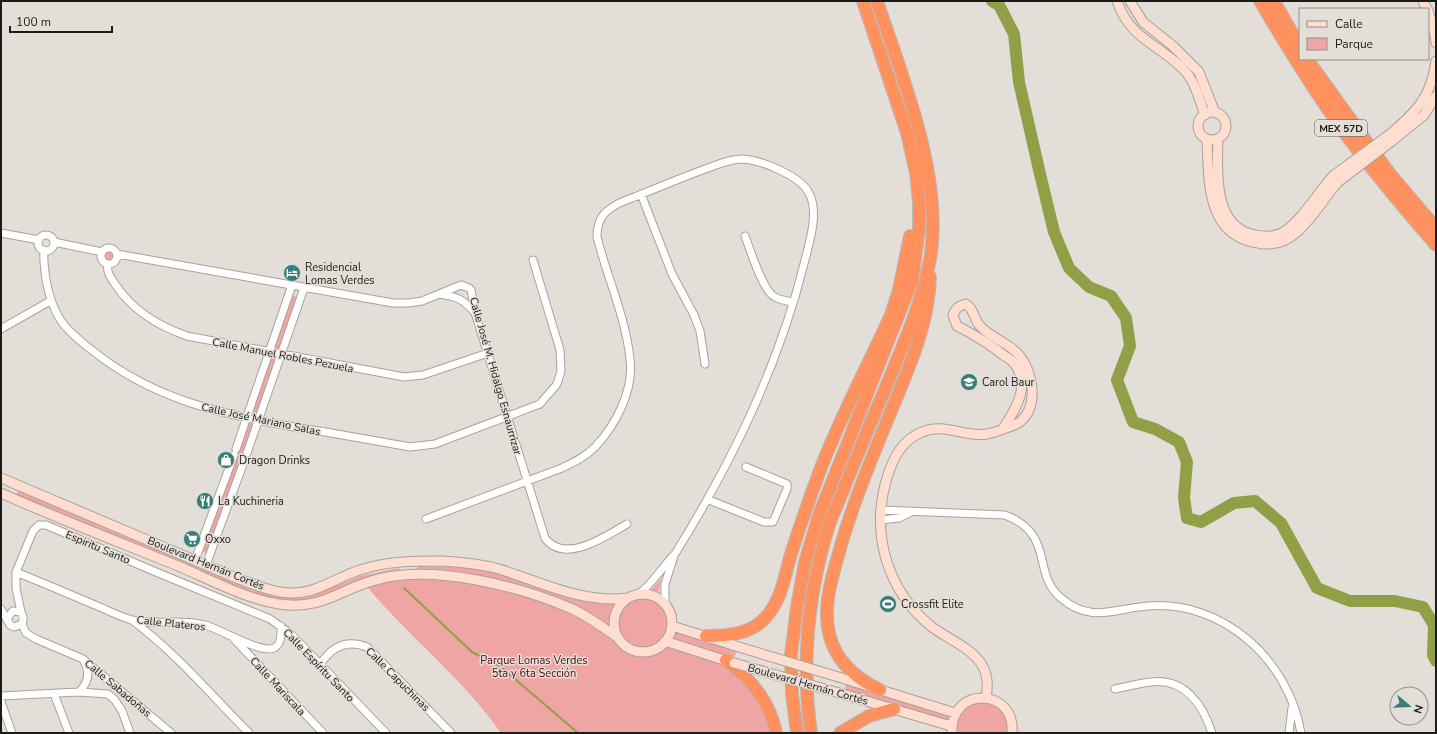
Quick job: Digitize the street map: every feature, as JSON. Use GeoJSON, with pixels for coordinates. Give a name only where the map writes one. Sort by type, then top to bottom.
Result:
{"type":"FeatureCollection","features":[{"type":"Feature","properties":{"kind":"highway"},"geometry":{"type":"LineString","coordinates":[[863,1],[924,149],[931,196],[930,299],[908,370],[869,464],[845,531],[832,578],[829,598],[827,619],[834,647],[840,659],[853,675],[880,690]]}},
{"type":"Feature","properties":{"kind":"highway"},"geometry":{"type":"LineString","coordinates":[[797,733],[792,694],[791,654],[805,562],[819,515],[912,281],[919,229],[919,202],[916,173],[907,133],[900,90],[877,1]]}},
{"type":"Feature","properties":{"kind":"highway","name":"MEX 57D"},"geometry":{"type":"LineString","coordinates":[[1260,1],[1297,62],[1341,129],[1380,179],[1436,244]]}},
{"type":"Feature","properties":{"kind":"highway"},"geometry":{"type":"LineString","coordinates":[[1274,1],[1299,45]]}},
{"type":"Feature","properties":{"kind":"highway","name":"MEX 57D"},"geometry":{"type":"LineString","coordinates":[[1308,60],[1390,174],[1436,228]]}},
{"type":"Feature","properties":{"kind":"highway"},"geometry":{"type":"LineString","coordinates":[[706,636],[725,636],[747,630],[767,617],[776,602],[819,472],[890,315],[899,290],[909,244],[915,201],[916,173]]}},
{"type":"Feature","properties":{"kind":"highway"},"geometry":{"type":"LineString","coordinates":[[811,733],[807,704],[806,660],[808,622],[818,567],[830,524],[919,303],[931,253]]}},
{"type":"Feature","properties":{"kind":"highway"},"geometry":{"type":"LineString","coordinates":[[730,662],[741,672],[763,698],[772,716],[776,733]]}},
{"type":"Feature","properties":{"kind":"highway"},"geometry":{"type":"LineString","coordinates":[[840,733],[869,716],[894,709]]}},
{"type":"Feature","properties":{"kind":"main road"},"geometry":{"type":"LineString","coordinates":[[1117,1],[1120,11],[1131,28],[1182,68],[1196,89],[1204,115]]}},
{"type":"Feature","properties":{"kind":"main road"},"geometry":{"type":"LineString","coordinates":[[1130,1],[1142,22],[1173,46],[1199,72],[1216,113],[1223,117],[1226,125],[1224,134],[1218,139],[1207,140],[1201,135],[1198,128],[1200,120],[1204,115],[1216,113]]}},
{"type":"Feature","properties":{"kind":"main road"},"geometry":{"type":"LineString","coordinates":[[1429,13],[1436,43]]}},
{"type":"Feature","properties":{"kind":"main road"},"geometry":{"type":"LineString","coordinates":[[1391,138],[1414,113],[1429,90],[1436,61]]}},
{"type":"Feature","properties":{"kind":"main road"},"geometry":{"type":"LineString","coordinates":[[1218,139],[1219,186],[1226,215],[1232,224],[1242,231],[1267,236],[1284,232],[1294,224],[1335,179],[1424,116],[1436,96]]}},
{"type":"Feature","properties":{"kind":"main road"},"geometry":{"type":"LineString","coordinates":[[1207,140],[1212,196],[1218,216],[1228,232],[1248,242],[1274,244],[1284,241],[1297,232],[1335,179]]}},
{"type":"Feature","properties":{"kind":"main road"},"geometry":{"type":"LineString","coordinates":[[986,698],[987,678],[982,664],[922,617],[900,591],[884,555],[880,520],[880,510],[884,489],[891,465],[896,454],[914,436],[930,429],[947,428],[978,434],[987,434],[1004,427],[1014,426],[1021,421],[1030,406],[1033,392],[1032,381],[1027,366],[1018,354],[980,326],[971,308],[966,304],[960,306],[956,308],[953,315],[957,326],[974,334],[1012,361],[1018,371],[1022,390],[1019,403],[1004,427]]}},
{"type":"Feature","properties":{"kind":"main road","name":"Boulevard Hernán Cortés"},"geometry":{"type":"LineString","coordinates":[[2,482],[18,485],[206,565],[278,591],[292,593],[317,589],[346,575],[373,566],[413,561],[468,563],[497,569],[586,597],[611,600],[628,598]]}},
{"type":"Feature","properties":{"kind":"main road"},"geometry":{"type":"LineString","coordinates":[[12,498],[18,485]]}},
{"type":"Feature","properties":{"kind":"main road","name":"Boulevard Hernán Cortés"},"geometry":{"type":"LineString","coordinates":[[1,493],[233,589],[278,604],[293,606],[322,602],[383,578],[414,575],[468,578],[519,591],[569,608],[617,637]]}},
{"type":"Feature","properties":{"kind":"main road"},"geometry":{"type":"LineString","coordinates":[[413,561],[414,575]]}},
{"type":"Feature","properties":{"kind":"main road"},"geometry":{"type":"LineString","coordinates":[[400,562],[401,576]]}},
{"type":"Feature","properties":{"kind":"main road"},"geometry":{"type":"LineString","coordinates":[[640,593],[653,595],[665,604],[669,610],[672,626],[665,641],[654,650],[640,652],[627,647],[617,637],[614,625],[618,606],[628,598],[640,593]]}},
{"type":"Feature","properties":{"kind":"main road","name":"Boulevard Hernán Cortés"},"geometry":{"type":"LineString","coordinates":[[672,626],[955,713]]}},
{"type":"Feature","properties":{"kind":"main road","name":"Boulevard Hernán Cortés"},"geometry":{"type":"LineString","coordinates":[[665,641],[730,662],[894,709],[951,729]]}},
{"type":"Feature","properties":{"kind":"main road"},"geometry":{"type":"LineString","coordinates":[[951,729],[955,713],[963,704],[974,698],[986,698],[997,701],[1006,709],[1014,732]]}},
{"type":"Feature","properties":{"kind":"street"},"geometry":{"type":"LineString","coordinates":[[426,519],[562,468],[580,459],[595,447],[618,416],[629,383],[631,360],[624,326],[603,261],[597,228],[601,217],[608,209],[620,202],[666,183],[730,160],[743,159],[757,161],[797,179],[810,195],[814,214],[808,245],[793,302],[768,375],[741,438],[709,500],[675,554],[650,586],[640,593]]}},
{"type":"Feature","properties":{"kind":"street"},"geometry":{"type":"LineString","coordinates":[[642,194],[672,274],[694,315],[700,331],[705,364]]}},
{"type":"Feature","properties":{"kind":"street"},"geometry":{"type":"LineString","coordinates":[[1,233],[39,240]]}},
{"type":"Feature","properties":{"kind":"street"},"geometry":{"type":"LineString","coordinates":[[39,240],[45,235],[49,236],[54,242],[102,252],[108,248],[112,248],[117,254],[115,262],[108,264],[102,260],[102,252]]}},
{"type":"Feature","properties":{"kind":"street"},"geometry":{"type":"LineString","coordinates":[[745,236],[760,275],[769,293],[774,297],[793,302]]}},
{"type":"Feature","properties":{"kind":"street"},"geometry":{"type":"LineString","coordinates":[[39,240],[40,248],[44,250],[49,250],[54,242]]}},
{"type":"Feature","properties":{"kind":"street","name":"Calle José Mariano Salas"},"geometry":{"type":"LineString","coordinates":[[44,250],[44,268],[50,301],[54,310],[68,330],[107,362],[157,391],[183,401],[259,421],[410,447],[435,444],[540,404],[558,384],[561,372],[560,350],[533,260]]}},
{"type":"Feature","properties":{"kind":"street","name":"Calle José M. Hidalgo Esnaurrizar"},"geometry":{"type":"LineString","coordinates":[[117,254],[393,303],[409,303],[440,294],[456,285],[469,288],[476,316],[545,538],[554,546],[562,549],[579,547],[599,540],[627,524]]}},
{"type":"Feature","properties":{"kind":"street","name":"Calle Manuel Robles Pezuela"},"geometry":{"type":"LineString","coordinates":[[108,264],[107,269],[110,277],[130,304],[157,324],[187,336],[412,378],[488,353]]}},
{"type":"Feature","properties":{"kind":"street"},"geometry":{"type":"LineString","coordinates":[[195,560],[239,441],[292,285]]}},
{"type":"Feature","properties":{"kind":"street"},"geometry":{"type":"LineString","coordinates":[[206,565],[242,467],[248,456],[304,288]]}},
{"type":"Feature","properties":{"kind":"street"},"geometry":{"type":"LineString","coordinates":[[440,294],[460,298],[466,302],[476,316]]}},
{"type":"Feature","properties":{"kind":"street"},"geometry":{"type":"LineString","coordinates":[[1,329],[50,301]]}},
{"type":"Feature","properties":{"kind":"street"},"geometry":{"type":"LineString","coordinates":[[709,500],[764,522],[773,522],[784,497],[786,484],[746,467]]}},
{"type":"Feature","properties":{"kind":"street"},"geometry":{"type":"LineString","coordinates":[[227,475],[238,478]]}},
{"type":"Feature","properties":{"kind":"street"},"geometry":{"type":"LineString","coordinates":[[880,510],[986,513],[1005,515],[1020,521],[1032,532],[1039,547],[1051,585],[1061,598],[1078,608],[1098,613],[1117,612],[1148,606],[1171,606],[1194,610],[1215,618],[1235,629],[1250,640],[1265,656],[1285,686],[1292,703],[1301,732],[1289,733],[1292,703]]}},
{"type":"Feature","properties":{"kind":"street"},"geometry":{"type":"LineString","coordinates":[[880,520],[899,518],[911,512]]}},
{"type":"Feature","properties":{"kind":"street","name":"Espiritu Santo"},"geometry":{"type":"LineString","coordinates":[[16,572],[33,531],[39,526],[46,525],[156,572]]}},
{"type":"Feature","properties":{"kind":"street"},"geometry":{"type":"LineString","coordinates":[[665,604],[664,592],[667,577],[675,554]]}},
{"type":"Feature","properties":{"kind":"street"},"geometry":{"type":"LineString","coordinates":[[1,610],[14,627],[22,624],[24,620],[16,588],[16,572],[131,619]]}},
{"type":"Feature","properties":{"kind":"street","name":"Calle Espíritu Santo"},"geometry":{"type":"LineString","coordinates":[[156,572],[270,619],[281,626],[291,634],[386,733]]}},
{"type":"Feature","properties":{"kind":"street"},"geometry":{"type":"LineString","coordinates":[[659,573],[667,577]]}},
{"type":"Feature","properties":{"kind":"street"},"geometry":{"type":"LineString","coordinates":[[8,621],[8,617],[13,612],[21,612]]}},
{"type":"Feature","properties":{"kind":"street","name":"Calle Plateros"},"geometry":{"type":"LineString","coordinates":[[131,619],[153,623],[204,625],[220,630],[233,638],[266,649],[273,648],[280,640],[281,626]]}},
{"type":"Feature","properties":{"kind":"street","name":"Calle Plateros"},"geometry":{"type":"LineString","coordinates":[[131,619],[154,637],[184,665],[249,733]]}},
{"type":"Feature","properties":{"kind":"street","name":"Calle Sabadoñas"},"geometry":{"type":"LineString","coordinates":[[22,624],[26,633],[36,639],[83,659],[171,733]]}},
{"type":"Feature","properties":{"kind":"street","name":"Calle Mariscala"},"geometry":{"type":"LineString","coordinates":[[233,638],[323,733]]}},
{"type":"Feature","properties":{"kind":"street","name":"Calle Capuchinas"},"geometry":{"type":"LineString","coordinates":[[320,665],[327,654],[338,646],[359,644],[367,647],[451,733]]}},
{"type":"Feature","properties":{"kind":"street"},"geometry":{"type":"LineString","coordinates":[[79,692],[85,686],[88,678],[88,671],[83,659]]}},
{"type":"Feature","properties":{"kind":"street"},"geometry":{"type":"LineString","coordinates":[[1115,688],[1152,682],[1169,683],[1185,691],[1198,702],[1207,717],[1212,733]]}},
{"type":"Feature","properties":{"kind":"street"},"geometry":{"type":"LineString","coordinates":[[1,696],[79,692],[108,694],[115,700],[122,711],[130,733]]}},
{"type":"Feature","properties":{"kind":"street"},"geometry":{"type":"LineString","coordinates":[[54,694],[69,733]]}},
{"type":"Feature","properties":{"kind":"street"},"geometry":{"type":"LineString","coordinates":[[1,702],[12,733]]}},
{"type":"Feature","properties":{"kind":"green space"},"geometry":{"type":"Polygon","coordinates":[[[109,251],[114,256],[109,261],[104,256],[109,251]]]}},
{"type":"Feature","properties":{"kind":"green space"},"geometry":{"type":"Polygon","coordinates":[[[291,295],[298,297],[209,554],[202,551],[291,295]]]}},
{"type":"Feature","properties":{"kind":"green space"},"geometry":{"type":"Polygon","coordinates":[[[20,487],[238,582],[307,595],[334,587],[360,576],[399,568],[399,574],[310,603],[259,598],[15,498],[20,487]]]}},
{"type":"Feature","properties":{"kind":"green space","name":"Parque Lomas Verdes 5ta y 6ta Sección"},"geometry":{"type":"Polygon","coordinates":[[[417,566],[473,568],[496,573],[558,593],[625,599],[614,614],[613,631],[555,603],[614,637],[633,651],[648,652],[664,642],[726,661],[750,682],[775,733],[501,733],[469,693],[398,621],[365,584],[418,573],[417,566]]]}},
{"type":"Feature","properties":{"kind":"green space"},"geometry":{"type":"Polygon","coordinates":[[[661,579],[657,601],[666,614],[668,626],[664,637],[656,644],[645,649],[634,649],[624,644],[618,633],[616,617],[626,602],[645,597],[661,579]]]}},
{"type":"Feature","properties":{"kind":"green space"},"geometry":{"type":"Polygon","coordinates":[[[671,627],[737,649],[734,659],[665,642],[671,627]]]}},
{"type":"Feature","properties":{"kind":"green space"},"geometry":{"type":"Polygon","coordinates":[[[845,679],[954,713],[951,725],[846,695],[845,679]]]}},
{"type":"Feature","properties":{"kind":"green space"},"geometry":{"type":"Polygon","coordinates":[[[986,699],[1005,711],[1011,733],[953,733],[963,706],[986,699]]]}},
{"type":"Feature","properties":{"kind":"waterway"},"geometry":{"type":"LineString","coordinates":[[992,1],[999,5],[1014,34],[1019,82],[1054,232],[1069,268],[1089,287],[1111,296],[1126,318],[1130,346],[1117,380],[1133,422],[1155,429],[1179,442],[1187,462],[1184,498],[1187,518],[1201,522],[1234,503],[1255,501],[1281,523],[1317,588],[1350,601],[1395,601],[1423,607],[1434,625],[1433,655],[1436,661]]}},
{"type":"Feature","properties":{"kind":"waterway"},"geometry":{"type":"LineString","coordinates":[[404,588],[472,652],[501,667],[578,733]]}},
{"type":"Feature","properties":{"kind":"place","name":"Residencial Lomas Verdes"},"geometry":{"type":"Point","coordinates":[292,273]}},
{"type":"Feature","properties":{"kind":"place","name":"Carol Baur"},"geometry":{"type":"Point","coordinates":[969,382]}},
{"type":"Feature","properties":{"kind":"place","name":"Dragon Drinks"},"geometry":{"type":"Point","coordinates":[226,460]}},
{"type":"Feature","properties":{"kind":"place","name":"La Kuchineria"},"geometry":{"type":"Point","coordinates":[205,501]}},
{"type":"Feature","properties":{"kind":"place","name":"Oxxo"},"geometry":{"type":"Point","coordinates":[192,539]}},
{"type":"Feature","properties":{"kind":"place","name":"Crossfit Elite"},"geometry":{"type":"Point","coordinates":[888,604]}}]}
